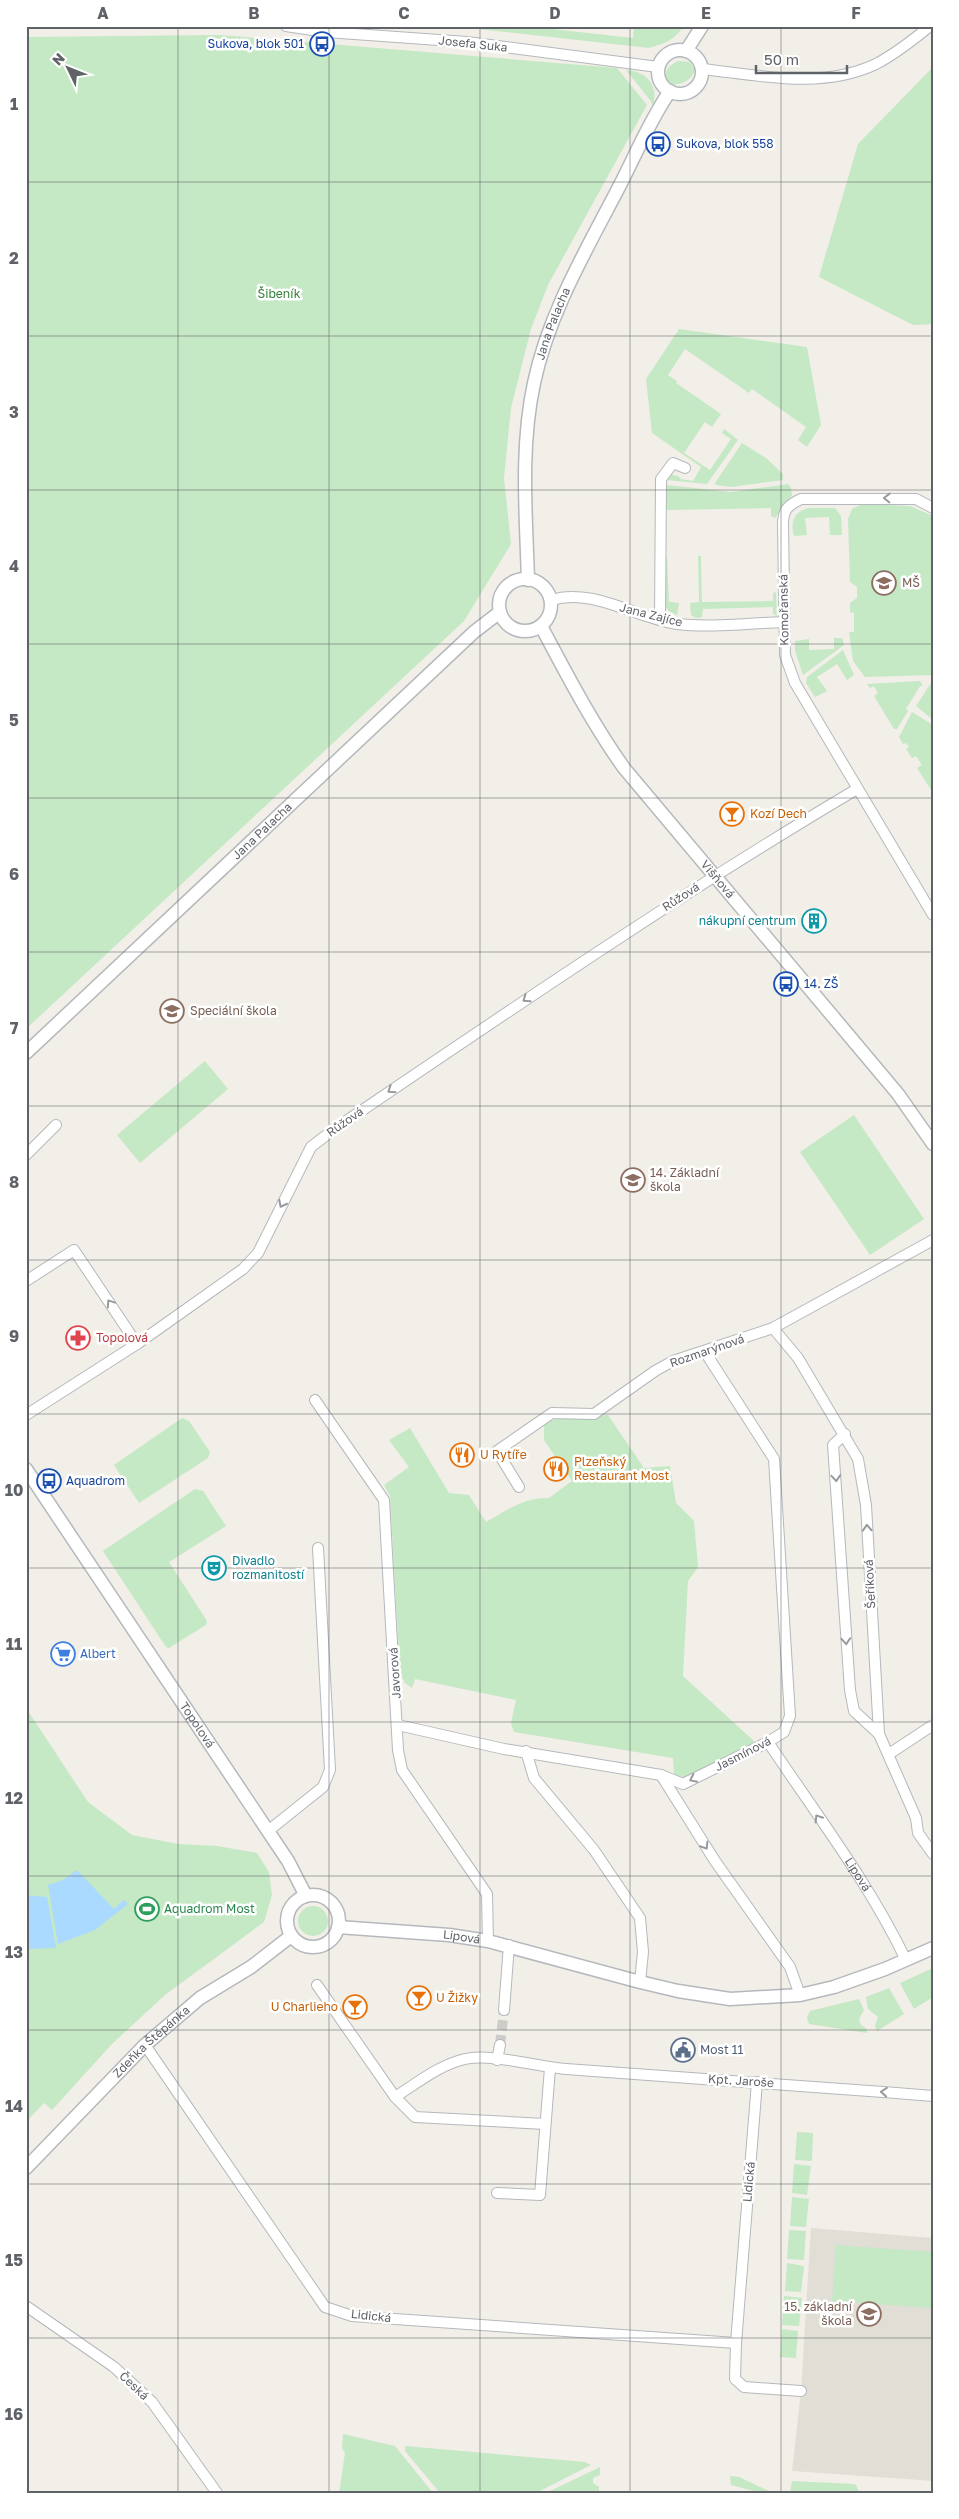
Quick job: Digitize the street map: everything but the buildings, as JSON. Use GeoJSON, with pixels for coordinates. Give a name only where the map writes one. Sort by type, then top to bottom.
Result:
{"type":"FeatureCollection","features":[{"type":"Feature","properties":{"kind":"street","name":"Josefa Suka"},"geometry":{"type":"LineString","coordinates":[[286,26],[326,32],[466,42],[658,67]]}},
{"type":"Feature","properties":{"kind":"street"},"geometry":{"type":"LineString","coordinates":[[686,51],[702,26]]}},
{"type":"Feature","properties":{"kind":"street"},"geometry":{"type":"LineString","coordinates":[[702,69],[799,79],[835,76],[875,64],[930,26]]}},
{"type":"Feature","properties":{"kind":"street"},"geometry":{"type":"LineString","coordinates":[[686,51],[698,59],[702,69],[701,77],[695,88],[683,94],[670,92],[660,81],[658,67],[661,60],[672,52],[686,51]]}},
{"type":"Feature","properties":{"kind":"street","name":"Jana Palacha"},"geometry":{"type":"LineString","coordinates":[[528,580],[524,492],[527,437],[534,383],[546,340],[567,287],[670,92]]}},
{"type":"Feature","properties":{"kind":"street"},"geometry":{"type":"LineString","coordinates":[[660,619],[661,479],[673,463],[685,468]]}},
{"type":"Feature","properties":{"kind":"street","name":"Komořanská"},"geometry":{"type":"LineString","coordinates":[[933,508],[916,499],[801,499],[790,504],[783,515],[785,655],[795,683],[933,915]]}},
{"type":"Feature","properties":{"kind":"street"},"geometry":{"type":"LineString","coordinates":[[520,580],[528,580],[542,586],[550,600],[550,614],[541,626],[533,630],[517,630],[504,619],[500,612],[502,596],[506,588],[520,580]]}},
{"type":"Feature","properties":{"kind":"street","name":"Jana Zajíce"},"geometry":{"type":"LineString","coordinates":[[550,600],[562,596],[583,598],[675,624],[704,626],[784,622]]}},
{"type":"Feature","properties":{"kind":"street","name":"Jana Palacha"},"geometry":{"type":"LineString","coordinates":[[26,1052],[474,632],[500,612]]}},
{"type":"Feature","properties":{"kind":"street","name":"Višňová"},"geometry":{"type":"LineString","coordinates":[[541,626],[597,730],[624,768],[898,1094],[933,1144]]}},
{"type":"Feature","properties":{"kind":"street","name":"Růžová"},"geometry":{"type":"LineString","coordinates":[[26,1416],[137,1344],[243,1269],[258,1253],[311,1147],[332,1130],[566,971],[714,876],[858,789]]}},
{"type":"Feature","properties":{"kind":"street"},"geometry":{"type":"LineString","coordinates":[[26,1155],[56,1125]]}},
{"type":"Feature","properties":{"kind":"street","name":"Rozmarýnová"},"geometry":{"type":"LineString","coordinates":[[519,1487],[497,1451],[552,1413],[594,1414],[655,1371],[674,1361],[773,1328],[933,1240]]}},
{"type":"Feature","properties":{"kind":"street"},"geometry":{"type":"LineString","coordinates":[[26,1281],[74,1250],[137,1344]]}},
{"type":"Feature","properties":{"kind":"street","name":"Šeříková"},"geometry":{"type":"LineString","coordinates":[[773,1328],[798,1358],[858,1459],[866,1505],[879,1734],[916,1818],[918,1833],[933,1854]]}},
{"type":"Feature","properties":{"kind":"street","name":"Jasmínová"},"geometry":{"type":"LineString","coordinates":[[398,1725],[504,1749],[661,1774],[683,1784],[768,1742],[784,1732],[790,1716],[774,1459],[705,1352]]}},
{"type":"Feature","properties":{"kind":"street","name":"Javorová"},"geometry":{"type":"LineString","coordinates":[[314,1400],[384,1500],[398,1750],[402,1770],[487,1894],[488,1940]]}},
{"type":"Feature","properties":{"kind":"street"},"geometry":{"type":"LineString","coordinates":[[844,1434],[833,1445],[850,1690],[854,1711],[879,1734]]}},
{"type":"Feature","properties":{"kind":"street","name":"Topolová"},"geometry":{"type":"LineString","coordinates":[[26,1469],[288,1861],[306,1896]]}},
{"type":"Feature","properties":{"kind":"street"},"geometry":{"type":"LineString","coordinates":[[268,1831],[323,1787],[330,1770],[318,1548]]}},
{"type":"Feature","properties":{"kind":"street"},"geometry":{"type":"LineString","coordinates":[[889,1754],[933,1725]]}},
{"type":"Feature","properties":{"kind":"street","name":"Lipová"},"geometry":{"type":"LineString","coordinates":[[768,1742],[846,1858],[889,1926],[906,1960]]}},
{"type":"Feature","properties":{"kind":"street"},"geometry":{"type":"LineString","coordinates":[[526,1751],[534,1778],[594,1850],[640,1918],[643,1952],[640,1982]]}},
{"type":"Feature","properties":{"kind":"street"},"geometry":{"type":"LineString","coordinates":[[661,1774],[714,1861],[790,1967],[800,1995]]}},
{"type":"Feature","properties":{"kind":"street"},"geometry":{"type":"LineString","coordinates":[[306,1896],[317,1896],[328,1900],[336,1909],[338,1927],[328,1942],[318,1947],[305,1946],[291,1936],[287,1926],[287,1915],[296,1901],[306,1896]]}},
{"type":"Feature","properties":{"kind":"street","name":"Lipová"},"geometry":{"type":"LineString","coordinates":[[338,1927],[441,1934],[488,1940],[678,1992],[730,1999],[800,1995],[834,1987],[933,1948]]}},
{"type":"Feature","properties":{"kind":"street","name":"Zdeňka Štěpánka"},"geometry":{"type":"LineString","coordinates":[[26,2168],[145,2045],[200,1998],[251,1967],[291,1936]]}},
{"type":"Feature","properties":{"kind":"street"},"geometry":{"type":"LineString","coordinates":[[504,2010],[509,1945]]}},
{"type":"Feature","properties":{"kind":"street"},"geometry":{"type":"LineString","coordinates":[[317,1985],[395,2097],[415,2117],[545,2124]]}},
{"type":"Feature","properties":{"kind":"street","name":"Lidická"},"geometry":{"type":"LineString","coordinates":[[145,2045],[325,2308],[352,2316],[736,2343]]}},
{"type":"Feature","properties":{"kind":"street"},"geometry":{"type":"LineString","coordinates":[[497,2060],[500,2045]]}},
{"type":"Feature","properties":{"kind":"street","name":"Kpt. Jaroše"},"geometry":{"type":"LineString","coordinates":[[395,2097],[445,2066],[467,2059],[497,2060],[550,2068],[933,2096]]}},
{"type":"Feature","properties":{"kind":"street"},"geometry":{"type":"LineString","coordinates":[[497,2193],[540,2195],[550,2068]]}},
{"type":"Feature","properties":{"kind":"street","name":"Lidická"},"geometry":{"type":"LineString","coordinates":[[757,2082],[736,2343],[735,2379],[744,2387],[800,2391]]}},
{"type":"Feature","properties":{"kind":"street","name":"Česká"},"geometry":{"type":"LineString","coordinates":[[26,2306],[114,2367],[152,2402],[217,2493]]}},
{"type":"Feature","properties":{"kind":"shaded area","name":"15. základní škola"},"geometry":{"type":"Polygon","coordinates":[[[811,2228],[933,2238],[933,2481],[792,2471],[801,2391],[811,2228]]]}},
{"type":"Feature","properties":{"kind":"green space"},"geometry":{"type":"Polygon","coordinates":[[[469,26],[525,26],[633,38],[634,26],[683,26],[673,38],[649,48],[469,28],[469,26]]]}},
{"type":"Feature","properties":{"kind":"green space","name":"Šibeník"},"geometry":{"type":"Polygon","coordinates":[[[220,35],[617,68],[647,105],[548,285],[531,329],[511,408],[504,478],[511,544],[464,621],[26,1029],[26,37],[220,35]]]}},
{"type":"Feature","properties":{"kind":"green space"},"geometry":{"type":"Polygon","coordinates":[[[678,61],[690,62],[695,70],[686,81],[680,84],[672,84],[667,80],[666,73],[670,66],[678,61]]]}},
{"type":"Feature","properties":{"kind":"green space"},"geometry":{"type":"Polygon","coordinates":[[[933,67],[933,324],[913,325],[819,277],[858,144],[933,67]]]}},
{"type":"Feature","properties":{"kind":"green space"},"geometry":{"type":"Polygon","coordinates":[[[626,70],[640,73],[650,81],[654,92],[653,106],[650,100],[626,70]]]}},
{"type":"Feature","properties":{"kind":"green space"},"geometry":{"type":"Polygon","coordinates":[[[679,329],[807,347],[821,425],[807,447],[798,440],[806,427],[752,389],[749,393],[685,349],[668,375],[677,381],[676,383],[721,414],[712,427],[705,422],[684,453],[710,470],[731,439],[722,433],[724,429],[738,440],[707,484],[666,480],[670,474],[681,479],[693,481],[701,467],[652,433],[646,379],[679,329]]]}},
{"type":"Feature","properties":{"kind":"green space"},"geometry":{"type":"Polygon","coordinates":[[[742,443],[766,458],[783,474],[783,480],[731,487],[716,485],[715,483],[742,443]]]}},
{"type":"Feature","properties":{"kind":"green space"},"geometry":{"type":"Polygon","coordinates":[[[788,484],[792,495],[775,518],[771,516],[771,508],[666,510],[666,485],[731,492],[788,484]]]}},
{"type":"Feature","properties":{"kind":"green space"},"geometry":{"type":"Polygon","coordinates":[[[862,504],[910,506],[933,516],[933,675],[865,677],[853,661],[849,632],[854,632],[854,613],[850,612],[850,603],[857,598],[857,587],[850,582],[848,519],[852,509],[862,504]]]}},
{"type":"Feature","properties":{"kind":"green space"},"geometry":{"type":"Polygon","coordinates":[[[835,508],[841,516],[842,535],[830,535],[829,517],[805,518],[807,535],[794,536],[794,518],[804,509],[835,508]]]}},
{"type":"Feature","properties":{"kind":"green space"},"geometry":{"type":"Polygon","coordinates":[[[698,556],[701,556],[702,602],[773,601],[773,593],[776,592],[777,616],[773,614],[773,607],[703,609],[702,617],[696,618],[691,615],[690,603],[699,602],[698,556]]]}},
{"type":"Feature","properties":{"kind":"green space"},"geometry":{"type":"Polygon","coordinates":[[[667,557],[669,602],[679,603],[677,615],[671,613],[663,604],[663,559],[667,557]]]}},
{"type":"Feature","properties":{"kind":"green space"},"geometry":{"type":"Polygon","coordinates":[[[834,638],[842,638],[844,645],[803,675],[795,651],[795,641],[809,639],[809,650],[834,649],[834,638]]]}},
{"type":"Feature","properties":{"kind":"green space"},"geometry":{"type":"Polygon","coordinates":[[[843,650],[854,675],[847,680],[837,664],[817,677],[827,691],[815,697],[806,683],[807,677],[843,650]]]}},
{"type":"Feature","properties":{"kind":"green space"},"geometry":{"type":"Polygon","coordinates":[[[933,680],[933,720],[916,706],[933,680]]]}},
{"type":"Feature","properties":{"kind":"green space"},"geometry":{"type":"Polygon","coordinates":[[[920,681],[923,686],[920,686],[906,709],[908,711],[897,729],[894,729],[874,696],[878,693],[874,686],[870,688],[867,684],[920,681]]]}},
{"type":"Feature","properties":{"kind":"green space"},"geometry":{"type":"Polygon","coordinates":[[[912,712],[933,725],[933,793],[917,768],[922,765],[916,756],[912,758],[906,749],[909,747],[906,743],[903,744],[899,737],[912,712]]]}},
{"type":"Feature","properties":{"kind":"green space"},"geometry":{"type":"Polygon","coordinates":[[[205,1061],[228,1089],[140,1163],[117,1135],[205,1061]]]}},
{"type":"Feature","properties":{"kind":"green space"},"geometry":{"type":"Polygon","coordinates":[[[854,1115],[924,1219],[870,1255],[800,1152],[854,1115]]]}},
{"type":"Feature","properties":{"kind":"green space"},"geometry":{"type":"Polygon","coordinates":[[[608,1415],[644,1468],[670,1466],[676,1503],[694,1521],[698,1567],[688,1581],[683,1676],[755,1742],[685,1778],[674,1775],[673,1758],[514,1732],[511,1723],[516,1700],[415,1679],[412,1688],[405,1683],[400,1673],[390,1496],[384,1485],[409,1467],[389,1440],[410,1428],[449,1493],[469,1495],[486,1522],[524,1502],[549,1498],[572,1481],[544,1440],[544,1424],[561,1417],[608,1415]]]}},
{"type":"Feature","properties":{"kind":"green space"},"geometry":{"type":"Polygon","coordinates":[[[182,1418],[189,1421],[210,1452],[208,1458],[139,1503],[114,1465],[182,1418]]]}},
{"type":"Feature","properties":{"kind":"green space"},"geometry":{"type":"Polygon","coordinates":[[[195,1489],[203,1491],[226,1526],[169,1562],[207,1621],[206,1625],[169,1648],[166,1647],[103,1551],[195,1489]]]}},
{"type":"Feature","properties":{"kind":"green space","name":"Aquadrom Most"},"geometry":{"type":"Polygon","coordinates":[[[26,1708],[88,1802],[132,1835],[178,1844],[217,1846],[257,1853],[269,1872],[272,1895],[264,1922],[165,1995],[112,2044],[52,2110],[44,2103],[26,2122],[26,1708]]]}},
{"type":"Feature","properties":{"kind":"green space"},"geometry":{"type":"Polygon","coordinates":[[[313,1906],[324,1910],[328,1921],[324,1932],[313,1936],[302,1932],[298,1921],[302,1910],[313,1906]]]}},
{"type":"Feature","properties":{"kind":"green space"},"geometry":{"type":"Polygon","coordinates":[[[933,1968],[933,1997],[914,2009],[900,1983],[933,1968]]]}},
{"type":"Feature","properties":{"kind":"green space"},"geometry":{"type":"Polygon","coordinates":[[[889,1988],[904,2014],[877,2031],[875,2026],[878,2017],[868,2009],[866,1997],[889,1988]]]}},
{"type":"Feature","properties":{"kind":"green space"},"geometry":{"type":"Polygon","coordinates":[[[859,1999],[864,2010],[859,2019],[861,2025],[867,2029],[867,2033],[809,2024],[807,2017],[810,2011],[859,1999]]]}},
{"type":"Feature","properties":{"kind":"green space"},"geometry":{"type":"Polygon","coordinates":[[[797,2132],[813,2133],[812,2161],[795,2160],[797,2132]]]}},
{"type":"Feature","properties":{"kind":"green space"},"geometry":{"type":"Polygon","coordinates":[[[794,2164],[811,2166],[807,2195],[792,2193],[794,2164]]]}},
{"type":"Feature","properties":{"kind":"green space"},"geometry":{"type":"Polygon","coordinates":[[[792,2197],[809,2199],[806,2227],[790,2226],[792,2197]]]}},
{"type":"Feature","properties":{"kind":"green space"},"geometry":{"type":"Polygon","coordinates":[[[789,2230],[806,2231],[804,2260],[787,2259],[789,2230]]]}},
{"type":"Feature","properties":{"kind":"green space"},"geometry":{"type":"Polygon","coordinates":[[[836,2245],[933,2252],[931,2308],[832,2301],[836,2245]]]}},
{"type":"Feature","properties":{"kind":"green space"},"geometry":{"type":"Polygon","coordinates":[[[787,2263],[804,2266],[801,2292],[785,2291],[787,2263]]]}},
{"type":"Feature","properties":{"kind":"green space"},"geometry":{"type":"Polygon","coordinates":[[[784,2296],[802,2298],[799,2326],[782,2325],[784,2296]]]}},
{"type":"Feature","properties":{"kind":"green space"},"geometry":{"type":"Polygon","coordinates":[[[782,2329],[798,2331],[796,2358],[780,2357],[782,2329]]]}},
{"type":"Feature","properties":{"kind":"green space"},"geometry":{"type":"Polygon","coordinates":[[[343,2434],[395,2446],[433,2493],[339,2493],[345,2453],[342,2448],[343,2434]]]}},
{"type":"Feature","properties":{"kind":"green space"},"geometry":{"type":"Polygon","coordinates":[[[405,2446],[585,2462],[591,2465],[536,2493],[440,2493],[405,2451],[405,2446]]]}},
{"type":"Feature","properties":{"kind":"green space"},"geometry":{"type":"Polygon","coordinates":[[[600,2467],[600,2475],[593,2478],[593,2483],[599,2487],[599,2493],[546,2493],[600,2467]]]}},
{"type":"Feature","properties":{"kind":"green space"},"geometry":{"type":"Polygon","coordinates":[[[730,2476],[739,2477],[773,2493],[761,2493],[731,2485],[730,2476]]]}},
{"type":"Feature","properties":{"kind":"green space"},"geometry":{"type":"Polygon","coordinates":[[[792,2481],[853,2484],[856,2485],[859,2492],[867,2493],[790,2493],[792,2481]]]}},
{"type":"Feature","properties":{"kind":"water"},"geometry":{"type":"Polygon","coordinates":[[[77,1870],[114,1909],[124,1900],[128,1904],[95,1930],[58,1944],[48,1885],[63,1880],[77,1870]]]}},
{"type":"Feature","properties":{"kind":"water"},"geometry":{"type":"Polygon","coordinates":[[[26,1895],[47,1897],[56,1948],[26,1949],[26,1895]]]}},
{"type":"Feature","properties":{"kind":"tunnel"},"geometry":{"type":"LineString","coordinates":[[500,2045],[504,2010]]}},
{"type":"Feature","properties":{"kind":"place","name":"Sukova, blok 501"},"geometry":{"type":"Point","coordinates":[322,44]}},
{"type":"Feature","properties":{"kind":"place","name":"Sukova, blok 558"},"geometry":{"type":"Point","coordinates":[658,144]}},
{"type":"Feature","properties":{"kind":"place","name":"MŠ"},"geometry":{"type":"Point","coordinates":[884,583]}},
{"type":"Feature","properties":{"kind":"place","name":"Kozí Dech"},"geometry":{"type":"Point","coordinates":[732,814]}},
{"type":"Feature","properties":{"kind":"place","name":"nákupní centrum"},"geometry":{"type":"Point","coordinates":[814,921]}},
{"type":"Feature","properties":{"kind":"place","name":"14. ZŠ"},"geometry":{"type":"Point","coordinates":[786,984]}},
{"type":"Feature","properties":{"kind":"place","name":"Speciální škola"},"geometry":{"type":"Point","coordinates":[172,1011]}},
{"type":"Feature","properties":{"kind":"place","name":"14. Základní škola"},"geometry":{"type":"Point","coordinates":[633,1180]}},
{"type":"Feature","properties":{"kind":"place","name":"Topolová"},"geometry":{"type":"Point","coordinates":[78,1338]}},
{"type":"Feature","properties":{"kind":"place","name":"U Rytíře"},"geometry":{"type":"Point","coordinates":[462,1455]}},
{"type":"Feature","properties":{"kind":"place","name":"Plzeňský Restaurant Most"},"geometry":{"type":"Point","coordinates":[556,1469]}},
{"type":"Feature","properties":{"kind":"place","name":"Aquadrom"},"geometry":{"type":"Point","coordinates":[49,1481]}},
{"type":"Feature","properties":{"kind":"place","name":"Divadlo rozmanitostí"},"geometry":{"type":"Point","coordinates":[214,1568]}},
{"type":"Feature","properties":{"kind":"place","name":"Albert"},"geometry":{"type":"Point","coordinates":[63,1654]}},
{"type":"Feature","properties":{"kind":"place","name":"Aquadrom Most"},"geometry":{"type":"Point","coordinates":[147,1909]}},
{"type":"Feature","properties":{"kind":"place","name":"U Žižky"},"geometry":{"type":"Point","coordinates":[419,1998]}},
{"type":"Feature","properties":{"kind":"place","name":"U Charlieho"},"geometry":{"type":"Point","coordinates":[355,2007]}},
{"type":"Feature","properties":{"kind":"place","name":"Most 11"},"geometry":{"type":"Point","coordinates":[683,2050]}},
{"type":"Feature","properties":{"kind":"place","name":"15. základní škola"},"geometry":{"type":"Point","coordinates":[869,2314]}}]}
